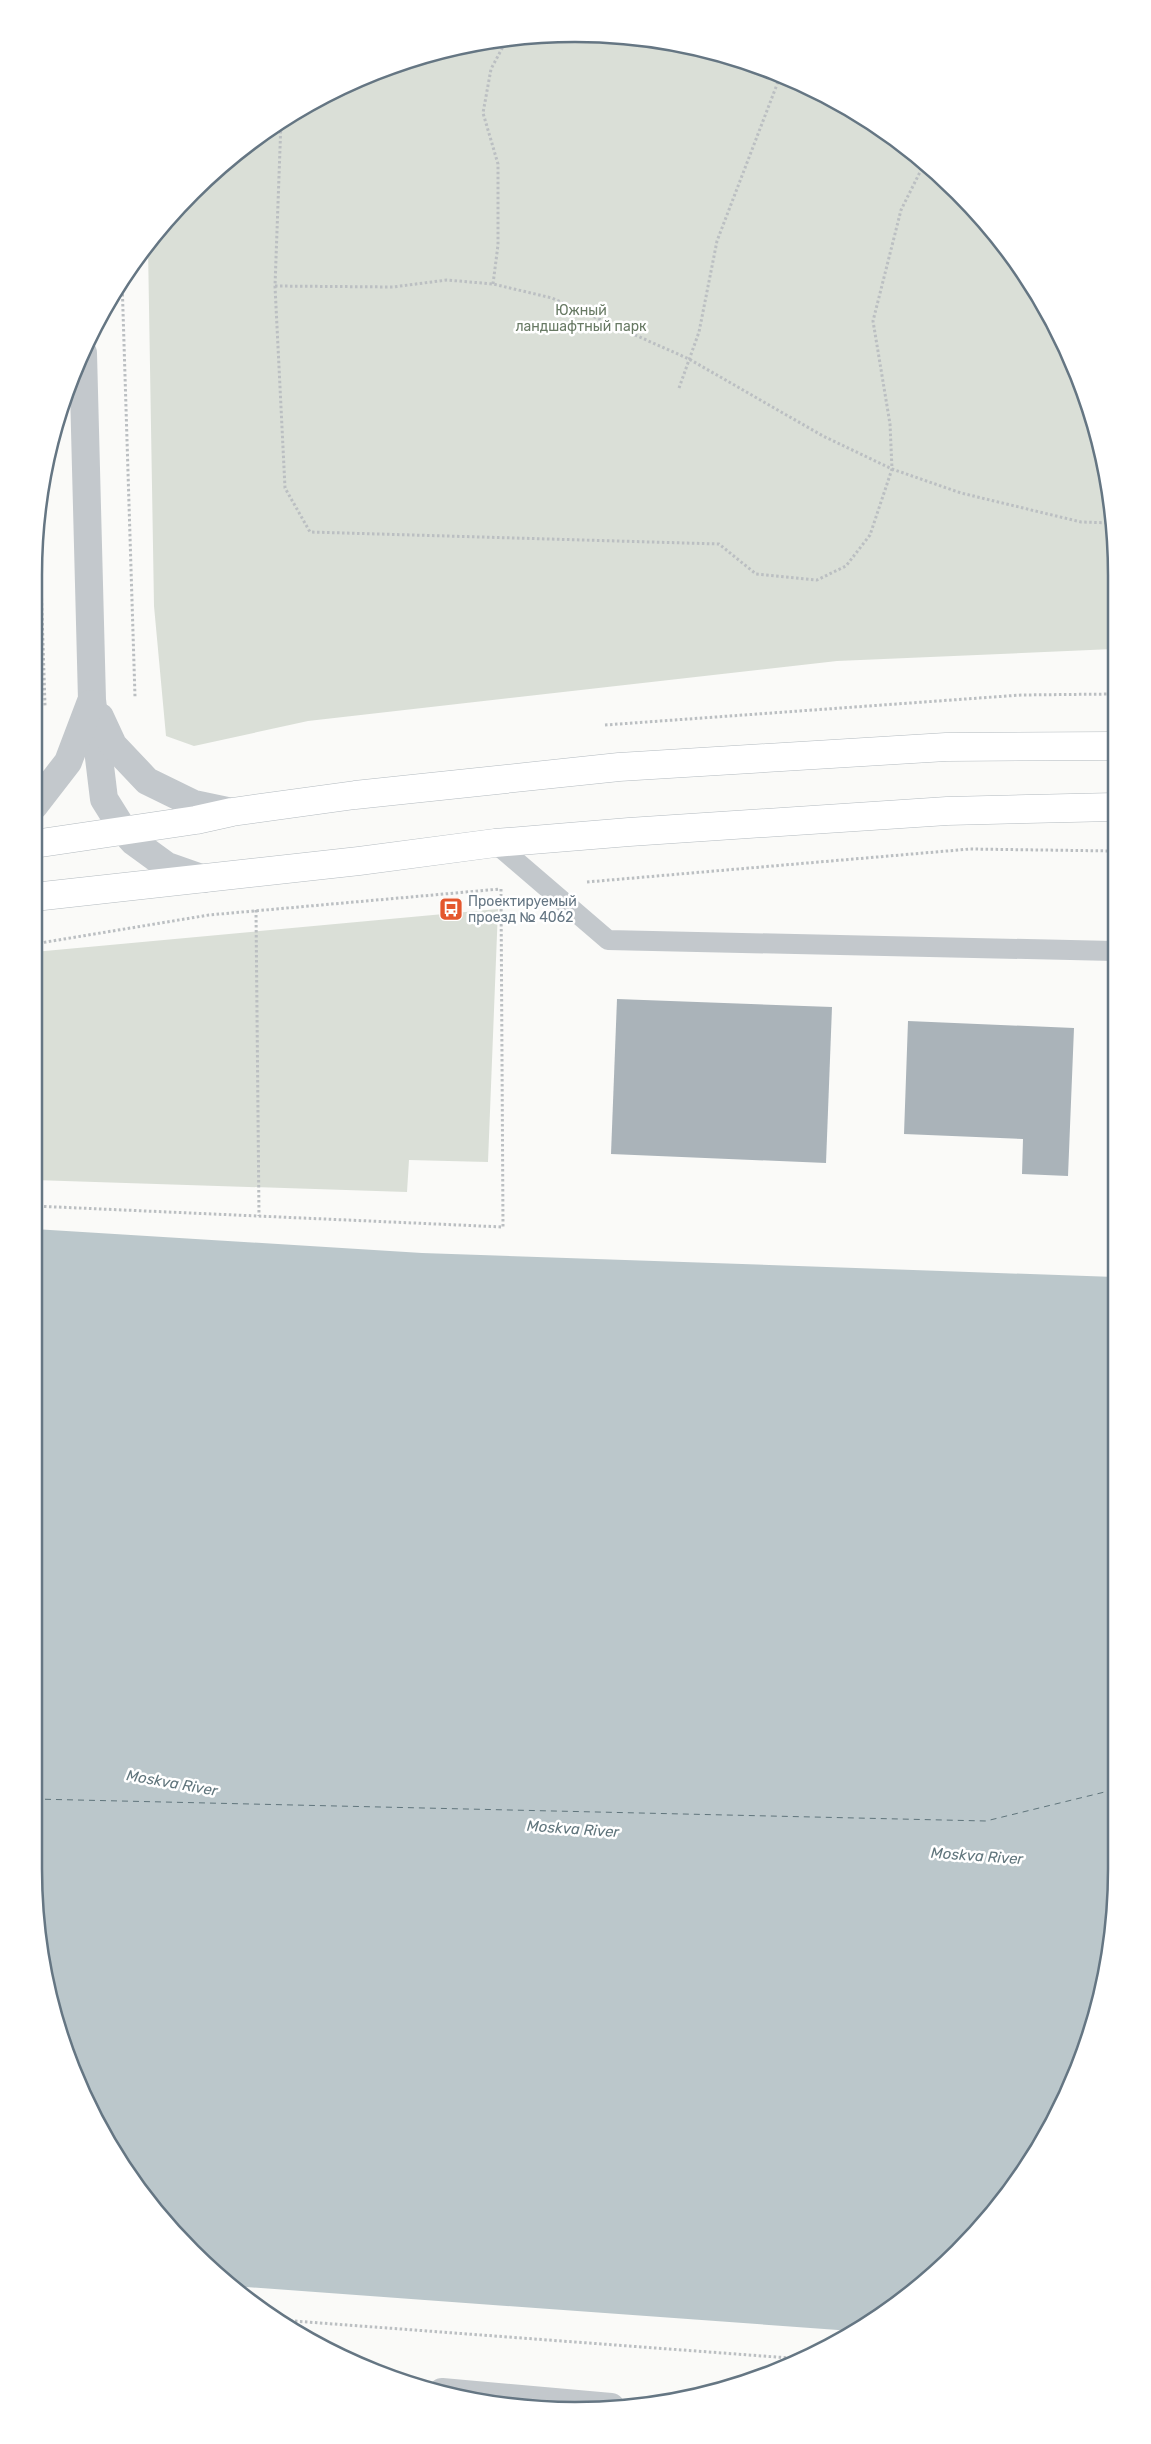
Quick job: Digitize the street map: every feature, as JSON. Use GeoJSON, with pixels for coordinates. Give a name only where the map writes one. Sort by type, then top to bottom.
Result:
{"type":"FeatureCollection","features":[{"type":"Feature","properties":{"kind":"main road"},"geometry":{"type":"LineString","coordinates":[[42,843],[232,812],[365,794],[619,767],[946,747],[1108,746]]}},
{"type":"Feature","properties":{"kind":"main road"},"geometry":{"type":"LineString","coordinates":[[42,897],[495,843],[947,810],[1108,807]]}},
{"type":"Feature","properties":{"kind":"street"},"geometry":{"type":"LineString","coordinates":[[83,371],[92,700],[104,799],[124,831],[134,842],[167,866],[204,878]]}},
{"type":"Feature","properties":{"kind":"street"},"geometry":{"type":"LineString","coordinates":[[42,796],[68,762],[92,700]]}},
{"type":"Feature","properties":{"kind":"street"},"geometry":{"type":"LineString","coordinates":[[92,700],[113,745],[147,781],[194,804],[232,812]]}},
{"type":"Feature","properties":{"kind":"lane"},"geometry":{"type":"LineString","coordinates":[[495,843],[608,940],[1108,951]]}},
{"type":"Feature","properties":{"kind":"path"},"geometry":{"type":"LineString","coordinates":[[493,284],[498,245],[498,164],[483,113],[490,69],[502,48]]}},
{"type":"Feature","properties":{"kind":"path"},"geometry":{"type":"LineString","coordinates":[[679,388],[699,332],[717,241],[778,83]]}},
{"type":"Feature","properties":{"kind":"path"},"geometry":{"type":"LineString","coordinates":[[281,131],[275,286],[285,488],[310,532],[720,544],[756,574],[817,580],[846,566],[870,535],[892,470],[890,424],[873,321],[901,210],[921,170]]}},
{"type":"Feature","properties":{"kind":"path"},"geometry":{"type":"LineString","coordinates":[[275,286],[393,287],[446,280],[493,284],[552,298],[690,359],[823,436],[892,470],[961,493],[1081,522],[1105,523]]}},
{"type":"Feature","properties":{"kind":"path"},"geometry":{"type":"LineString","coordinates":[[122,295],[135,697]]}},
{"type":"Feature","properties":{"kind":"path"},"geometry":{"type":"LineString","coordinates":[[42,612],[45,706]]}},
{"type":"Feature","properties":{"kind":"path"},"geometry":{"type":"LineString","coordinates":[[605,725],[1021,695],[1108,694]]}},
{"type":"Feature","properties":{"kind":"path"},"geometry":{"type":"LineString","coordinates":[[42,943],[208,915],[500,889]]}},
{"type":"Feature","properties":{"kind":"path"},"geometry":{"type":"LineString","coordinates":[[256,910],[259,1216]]}},
{"type":"Feature","properties":{"kind":"path"},"geometry":{"type":"LineString","coordinates":[[42,1206],[503,1227]]}},
{"type":"Feature","properties":{"kind":"path"},"geometry":{"type":"LineString","coordinates":[[294,2321],[786,2358]]}},
{"type":"Feature","properties":{"kind":"green space","name":"Южный ландшафтный парк"},"geometry":{"type":"Polygon","coordinates":[[[576,42],[610,44],[645,47],[713,61],[747,71],[811,97],[872,132],[900,153],[927,175],[976,224],[1019,279],[1037,309],[1054,340],[1080,404],[1098,472],[1104,506],[1108,576],[1108,649],[837,661],[308,721],[194,746],[166,736],[154,606],[148,257],[175,224],[224,175],[279,132],[309,114],[340,97],[404,71],[472,53],[506,47],[576,42]]]}},
{"type":"Feature","properties":{"kind":"green space"},"geometry":{"type":"Polygon","coordinates":[[[498,909],[488,1162],[409,1160],[407,1192],[42,1180],[42,951],[498,909]]]}},
{"type":"Feature","properties":{"kind":"water","name":"Moskva River"},"geometry":{"type":"Polygon","coordinates":[[[42,1229],[422,1253],[1108,1277],[1108,1869],[1104,1938],[1090,2006],[1080,2040],[1054,2104],[1019,2165],[998,2193],[976,2220],[927,2269],[872,2312],[842,2330],[246,2287],[224,2269],[175,2220],[132,2165],[97,2104],[71,2040],[53,1972],[47,1938],[42,1869],[42,1229]]]}},
{"type":"Feature","properties":{"kind":"building"},"geometry":{"type":"Polygon","coordinates":[[[617,999],[832,1007],[826,1163],[611,1154],[617,999]]]}},
{"type":"Feature","properties":{"kind":"building"},"geometry":{"type":"Polygon","coordinates":[[[908,1021],[1074,1028],[1068,1176],[1022,1174],[1023,1139],[904,1134],[908,1021]]]}},
{"type":"Feature","properties":{"kind":"ferry route"},"geometry":{"type":"LineString","coordinates":[[42,1799],[986,1821],[1108,1791]]}},
{"type":"Feature","properties":{"kind":"place","name":"Проектируемый проезд № 4062"},"geometry":{"type":"Point","coordinates":[451,909]}}]}
